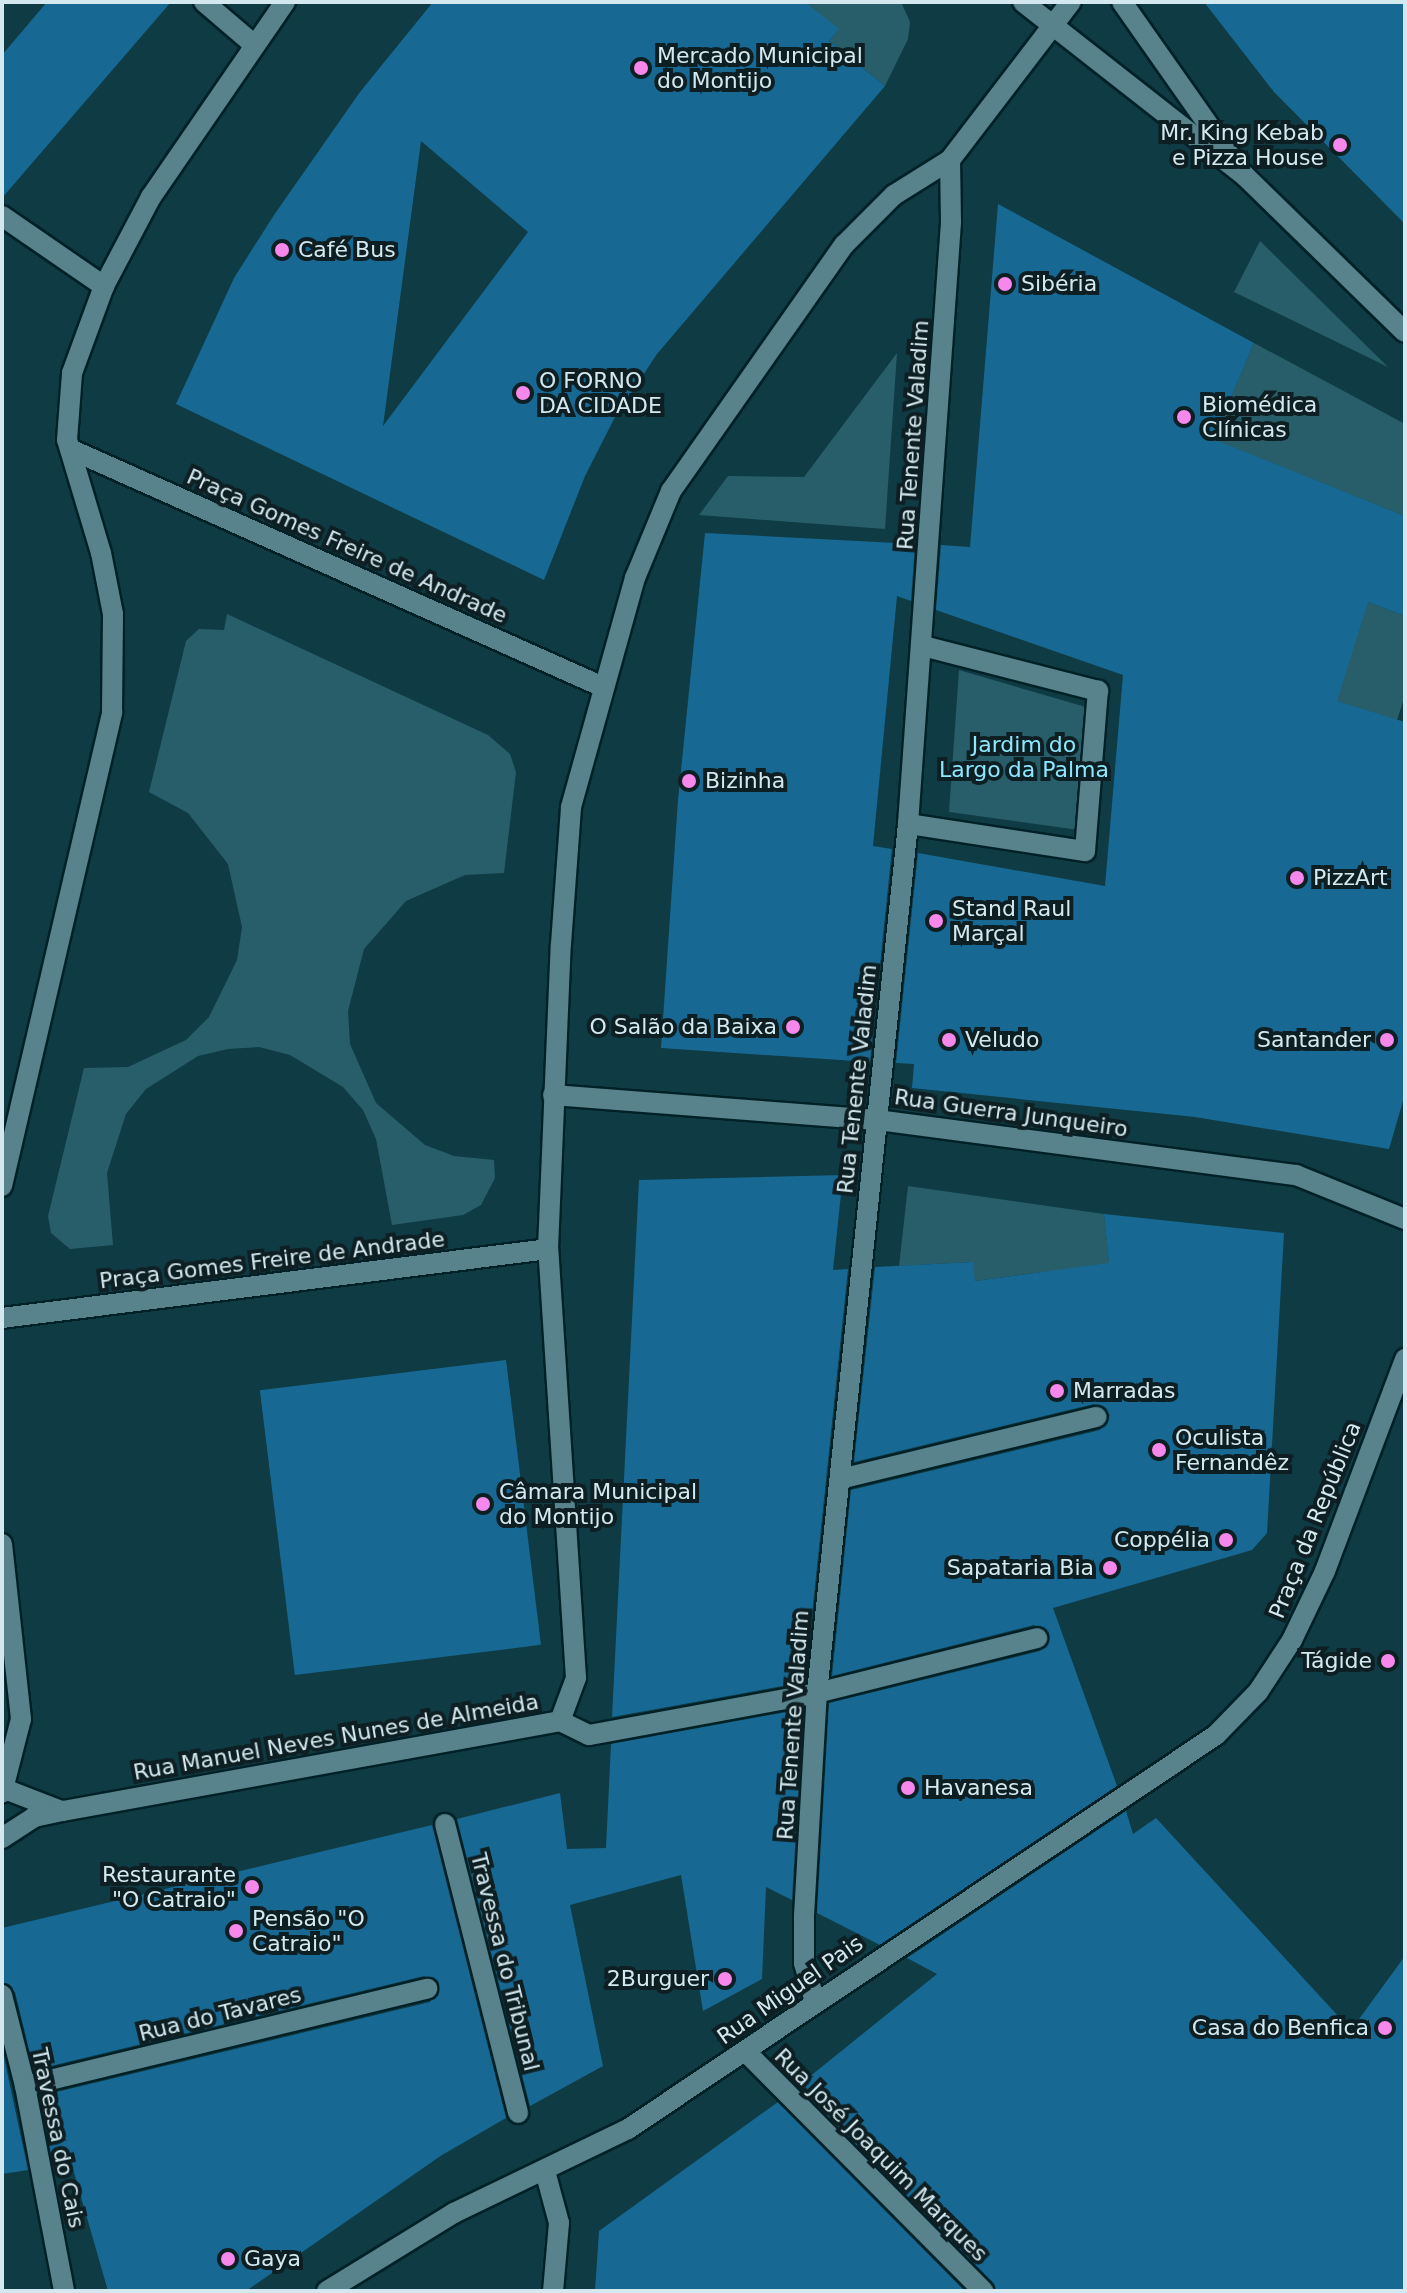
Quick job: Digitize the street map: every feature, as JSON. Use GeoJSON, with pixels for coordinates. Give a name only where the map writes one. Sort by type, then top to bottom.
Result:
{"type":"FeatureCollection","features":[{"type":"Feature","properties":{"kind":"street"},"geometry":{"type":"LineString","coordinates":[[204,2],[252,43]]}},
{"type":"Feature","properties":{"kind":"street"},"geometry":{"type":"LineString","coordinates":[[2,1186],[112,712],[113,614],[70,449],[72,373],[104,286],[151,197],[252,43],[285,2]]}},
{"type":"Feature","properties":{"kind":"street"},"geometry":{"type":"LineString","coordinates":[[1023,2],[1245,176],[1405,332]]}},
{"type":"Feature","properties":{"kind":"street"},"geometry":{"type":"LineString","coordinates":[[560,1721],[576,1678],[548,1249],[553,1095],[571,807],[635,578],[679,479],[863,221],[950,160],[1071,2]]}},
{"type":"Feature","properties":{"kind":"street"},"geometry":{"type":"LineString","coordinates":[[1122,2],[1245,176]]}},
{"type":"Feature","properties":{"kind":"street","name":"Rua Tenente Valadim"},"geometry":{"type":"LineString","coordinates":[[815,2002],[804,1963],[804,1916],[817,1693],[908,824],[923,646],[950,160]]}},
{"type":"Feature","properties":{"kind":"street"},"geometry":{"type":"LineString","coordinates":[[2,216],[104,286]]}},
{"type":"Feature","properties":{"kind":"street","name":"Praça Gomes Freire de Andrade"},"geometry":{"type":"LineString","coordinates":[[70,449],[603,687]]}},
{"type":"Feature","properties":{"kind":"street"},"geometry":{"type":"LineString","coordinates":[[908,824],[1085,851],[1098,691],[923,646]]}},
{"type":"Feature","properties":{"kind":"street","name":"Rua Guerra Junqueiro"},"geometry":{"type":"LineString","coordinates":[[553,1095],[877,1120],[1296,1175],[1405,1219]]}},
{"type":"Feature","properties":{"kind":"street","name":"Praça Gomes Freire de Andrade"},"geometry":{"type":"LineString","coordinates":[[2,1318],[548,1249]]}},
{"type":"Feature","properties":{"kind":"street","name":"Praça da República"},"geometry":{"type":"LineString","coordinates":[[1258,1692],[1279,1665],[1325,1571],[1405,1359]]}},
{"type":"Feature","properties":{"kind":"street"},"geometry":{"type":"LineString","coordinates":[[840,1479],[1097,1417]]}},
{"type":"Feature","properties":{"kind":"street"},"geometry":{"type":"LineString","coordinates":[[2,1544],[21,1719],[2,1790],[63,1811]]}},
{"type":"Feature","properties":{"kind":"street","name":"Rua Manuel Neves Nunes de Almeida"},"geometry":{"type":"LineString","coordinates":[[2,1838],[34,1817],[63,1811],[560,1721],[589,1735],[817,1693],[1037,1638]]}},
{"type":"Feature","properties":{"kind":"street","name":"Rua Miguel Pais"},"geometry":{"type":"LineString","coordinates":[[327,2291],[454,2213],[628,2129],[1216,1735],[1258,1692]]}},
{"type":"Feature","properties":{"kind":"street","name":"Travessa do Tribunal"},"geometry":{"type":"LineString","coordinates":[[445,1824],[518,2113]]}},
{"type":"Feature","properties":{"kind":"street","name":"Rua do Tavares"},"geometry":{"type":"LineString","coordinates":[[25,2086],[427,1989]]}},
{"type":"Feature","properties":{"kind":"street","name":"Travessa do Cais"},"geometry":{"type":"LineString","coordinates":[[2,1995],[25,2086],[64,2291]]}},
{"type":"Feature","properties":{"kind":"street","name":"Rua José Joaquim Marques"},"geometry":{"type":"LineString","coordinates":[[746,2052],[983,2291]]}},
{"type":"Feature","properties":{"kind":"street"},"geometry":{"type":"LineString","coordinates":[[545,2171],[559,2223],[553,2291]]}},
{"type":"Feature","properties":{"kind":"green space"},"geometry":{"type":"Polygon","coordinates":[[[784,2],[901,2],[910,22],[908,39],[885,86],[829,41],[838,30],[784,2]]]}},
{"type":"Feature","properties":{"kind":"green space"},"geometry":{"type":"Polygon","coordinates":[[[1260,241],[1388,367],[1234,292],[1260,241]]]}},
{"type":"Feature","properties":{"kind":"green space"},"geometry":{"type":"Polygon","coordinates":[[[1254,343],[1405,424],[1405,516],[1254,456],[1368,602],[1405,616],[1405,695],[1397,720],[1317,695],[1172,533],[1254,343]]]}},
{"type":"Feature","properties":{"kind":"green space"},"geometry":{"type":"Polygon","coordinates":[[[897,353],[885,529],[699,515],[728,476],[804,477],[897,353]]]}},
{"type":"Feature","properties":{"kind":"green space"},"geometry":{"type":"Polygon","coordinates":[[[227,614],[488,735],[510,754],[516,772],[504,873],[465,875],[406,901],[364,949],[348,1011],[350,1044],[376,1103],[425,1145],[454,1156],[494,1160],[495,1178],[481,1205],[463,1215],[392,1225],[376,1139],[363,1110],[343,1087],[290,1055],[259,1047],[228,1049],[198,1056],[146,1089],[126,1114],[107,1173],[113,1245],[70,1249],[51,1233],[48,1216],[84,1068],[128,1067],[186,1040],[209,1017],[237,960],[242,927],[228,864],[188,813],[149,792],[186,641],[199,629],[224,630],[227,614]]]}},
{"type":"Feature","properties":{"kind":"green space","name":"Jardim do Largo da Palma"},"geometry":{"type":"Polygon","coordinates":[[[959,670],[1096,710],[1086,831],[949,812],[959,670]]]}},
{"type":"Feature","properties":{"kind":"green space"},"geometry":{"type":"Polygon","coordinates":[[[908,1186],[1104,1214],[1114,1309],[1051,1271],[975,1281],[972,1262],[899,1266],[908,1186]]]}},
{"type":"Feature","properties":{"kind":"building"},"geometry":{"type":"Polygon","coordinates":[[[47,2],[171,2],[2,198],[2,55],[47,2]]]}},
{"type":"Feature","properties":{"kind":"building"},"geometry":{"type":"Polygon","coordinates":[[[433,2],[805,2],[839,29],[829,41],[885,86],[657,354],[614,419],[585,476],[544,580],[176,404],[234,278],[360,92],[433,2]],[[421,141],[383,426],[528,232],[421,141]]]}},
{"type":"Feature","properties":{"kind":"building"},"geometry":{"type":"Polygon","coordinates":[[[1204,2],[1405,2],[1405,224],[1274,92],[1204,2]]]}},
{"type":"Feature","properties":{"kind":"building"},"geometry":{"type":"Polygon","coordinates":[[[998,204],[1254,343],[1213,439],[1405,516],[1405,616],[1368,602],[1337,701],[1405,722],[1405,1094],[1389,1149],[1195,1117],[912,1088],[914,1064],[896,1063],[918,853],[1105,886],[1123,675],[936,610],[941,545],[970,547],[998,204]]]}},
{"type":"Feature","properties":{"kind":"building"},"geometry":{"type":"Polygon","coordinates":[[[705,533],[915,544],[911,601],[897,596],[873,846],[892,849],[870,1062],[661,1048],[678,800],[705,533]]]}},
{"type":"Feature","properties":{"kind":"building"},"geometry":{"type":"Polygon","coordinates":[[[843,1175],[833,1270],[848,1269],[805,1682],[612,1717],[639,1180],[843,1175]]]}},
{"type":"Feature","properties":{"kind":"building"},"geometry":{"type":"Polygon","coordinates":[[[1104,1214],[1284,1233],[1267,1533],[1252,1550],[1053,1608],[1117,1786],[880,1945],[817,1913],[829,1703],[1040,1651],[1050,1636],[1034,1625],[832,1676],[851,1490],[1100,1430],[1110,1415],[1094,1404],[854,1462],[875,1267],[973,1262],[975,1281],[1109,1263],[1104,1214]]]}},
{"type":"Feature","properties":{"kind":"building","name":"Câmara Municipal do Montijo"},"geometry":{"type":"Polygon","coordinates":[[[506,1360],[541,1645],[295,1675],[260,1390],[506,1360]]]}},
{"type":"Feature","properties":{"kind":"building"},"geometry":{"type":"Polygon","coordinates":[[[803,1709],[792,1900],[766,1887],[762,1979],[703,2011],[681,1875],[570,1905],[603,2066],[530,2106],[457,1819],[560,1793],[567,1849],[606,1848],[611,1744],[803,1709]]]}},
{"type":"Feature","properties":{"kind":"building"},"geometry":{"type":"Polygon","coordinates":[[[1126,1811],[1133,1834],[1156,1818],[1351,2030],[1405,1956],[1405,2291],[996,2291],[798,2086],[937,1974],[907,1958],[1126,1811]]]}},
{"type":"Feature","properties":{"kind":"building"},"geometry":{"type":"Polygon","coordinates":[[[432,1825],[506,2118],[442,2155],[246,2291],[108,2291],[71,2162],[53,2165],[40,2096],[430,2002],[439,1985],[424,1976],[34,2070],[15,1992],[2,1982],[2,1928],[432,1825]]]}},
{"type":"Feature","properties":{"kind":"building"},"geometry":{"type":"Polygon","coordinates":[[[2,2048],[28,2170],[2,2174],[2,2048]]]}},
{"type":"Feature","properties":{"kind":"building"},"geometry":{"type":"Polygon","coordinates":[[[778,2102],[965,2291],[595,2291],[599,2231],[778,2102]]]}},
{"type":"Feature","properties":{"kind":"place","name":"Mercado Municipal do Montijo"},"geometry":{"type":"Point","coordinates":[641,68]}},
{"type":"Feature","properties":{"kind":"place","name":"Mr. King Kebab e Pizza House"},"geometry":{"type":"Point","coordinates":[1340,145]}},
{"type":"Feature","properties":{"kind":"place","name":"Café Bus"},"geometry":{"type":"Point","coordinates":[282,250]}},
{"type":"Feature","properties":{"kind":"place","name":"Sibéria"},"geometry":{"type":"Point","coordinates":[1005,284]}},
{"type":"Feature","properties":{"kind":"place","name":"O FORNO DA CIDADE"},"geometry":{"type":"Point","coordinates":[523,393]}},
{"type":"Feature","properties":{"kind":"place","name":"Biomédica Clínicas"},"geometry":{"type":"Point","coordinates":[1184,417]}},
{"type":"Feature","properties":{"kind":"place","name":"Bizinha"},"geometry":{"type":"Point","coordinates":[689,781]}},
{"type":"Feature","properties":{"kind":"place","name":"PizzArt"},"geometry":{"type":"Point","coordinates":[1297,878]}},
{"type":"Feature","properties":{"kind":"place","name":"Stand Raul Marçal"},"geometry":{"type":"Point","coordinates":[936,921]}},
{"type":"Feature","properties":{"kind":"place","name":"O Salão da Baixa"},"geometry":{"type":"Point","coordinates":[793,1027]}},
{"type":"Feature","properties":{"kind":"place","name":"Veludo"},"geometry":{"type":"Point","coordinates":[949,1040]}},
{"type":"Feature","properties":{"kind":"place","name":"Santander"},"geometry":{"type":"Point","coordinates":[1387,1040]}},
{"type":"Feature","properties":{"kind":"place","name":"Marradas"},"geometry":{"type":"Point","coordinates":[1057,1391]}},
{"type":"Feature","properties":{"kind":"place","name":"Oculista Fernandêz"},"geometry":{"type":"Point","coordinates":[1159,1450]}},
{"type":"Feature","properties":{"kind":"place","name":"Câmara Municipal do Montijo"},"geometry":{"type":"Point","coordinates":[483,1504]}},
{"type":"Feature","properties":{"kind":"place","name":"Coppélia"},"geometry":{"type":"Point","coordinates":[1226,1540]}},
{"type":"Feature","properties":{"kind":"place","name":"Sapataria Bia"},"geometry":{"type":"Point","coordinates":[1110,1568]}},
{"type":"Feature","properties":{"kind":"place","name":"Tágide"},"geometry":{"type":"Point","coordinates":[1388,1661]}},
{"type":"Feature","properties":{"kind":"place","name":"Havanesa"},"geometry":{"type":"Point","coordinates":[908,1788]}},
{"type":"Feature","properties":{"kind":"place","name":"Restaurante \"O Catraio\""},"geometry":{"type":"Point","coordinates":[252,1887]}},
{"type":"Feature","properties":{"kind":"place","name":"Pensão \"O Catraio\""},"geometry":{"type":"Point","coordinates":[236,1931]}},
{"type":"Feature","properties":{"kind":"place","name":"2Burguer"},"geometry":{"type":"Point","coordinates":[725,1979]}},
{"type":"Feature","properties":{"kind":"place","name":"Casa do Benfica"},"geometry":{"type":"Point","coordinates":[1385,2028]}},
{"type":"Feature","properties":{"kind":"place","name":"Gaya"},"geometry":{"type":"Point","coordinates":[228,2259]}}]}
